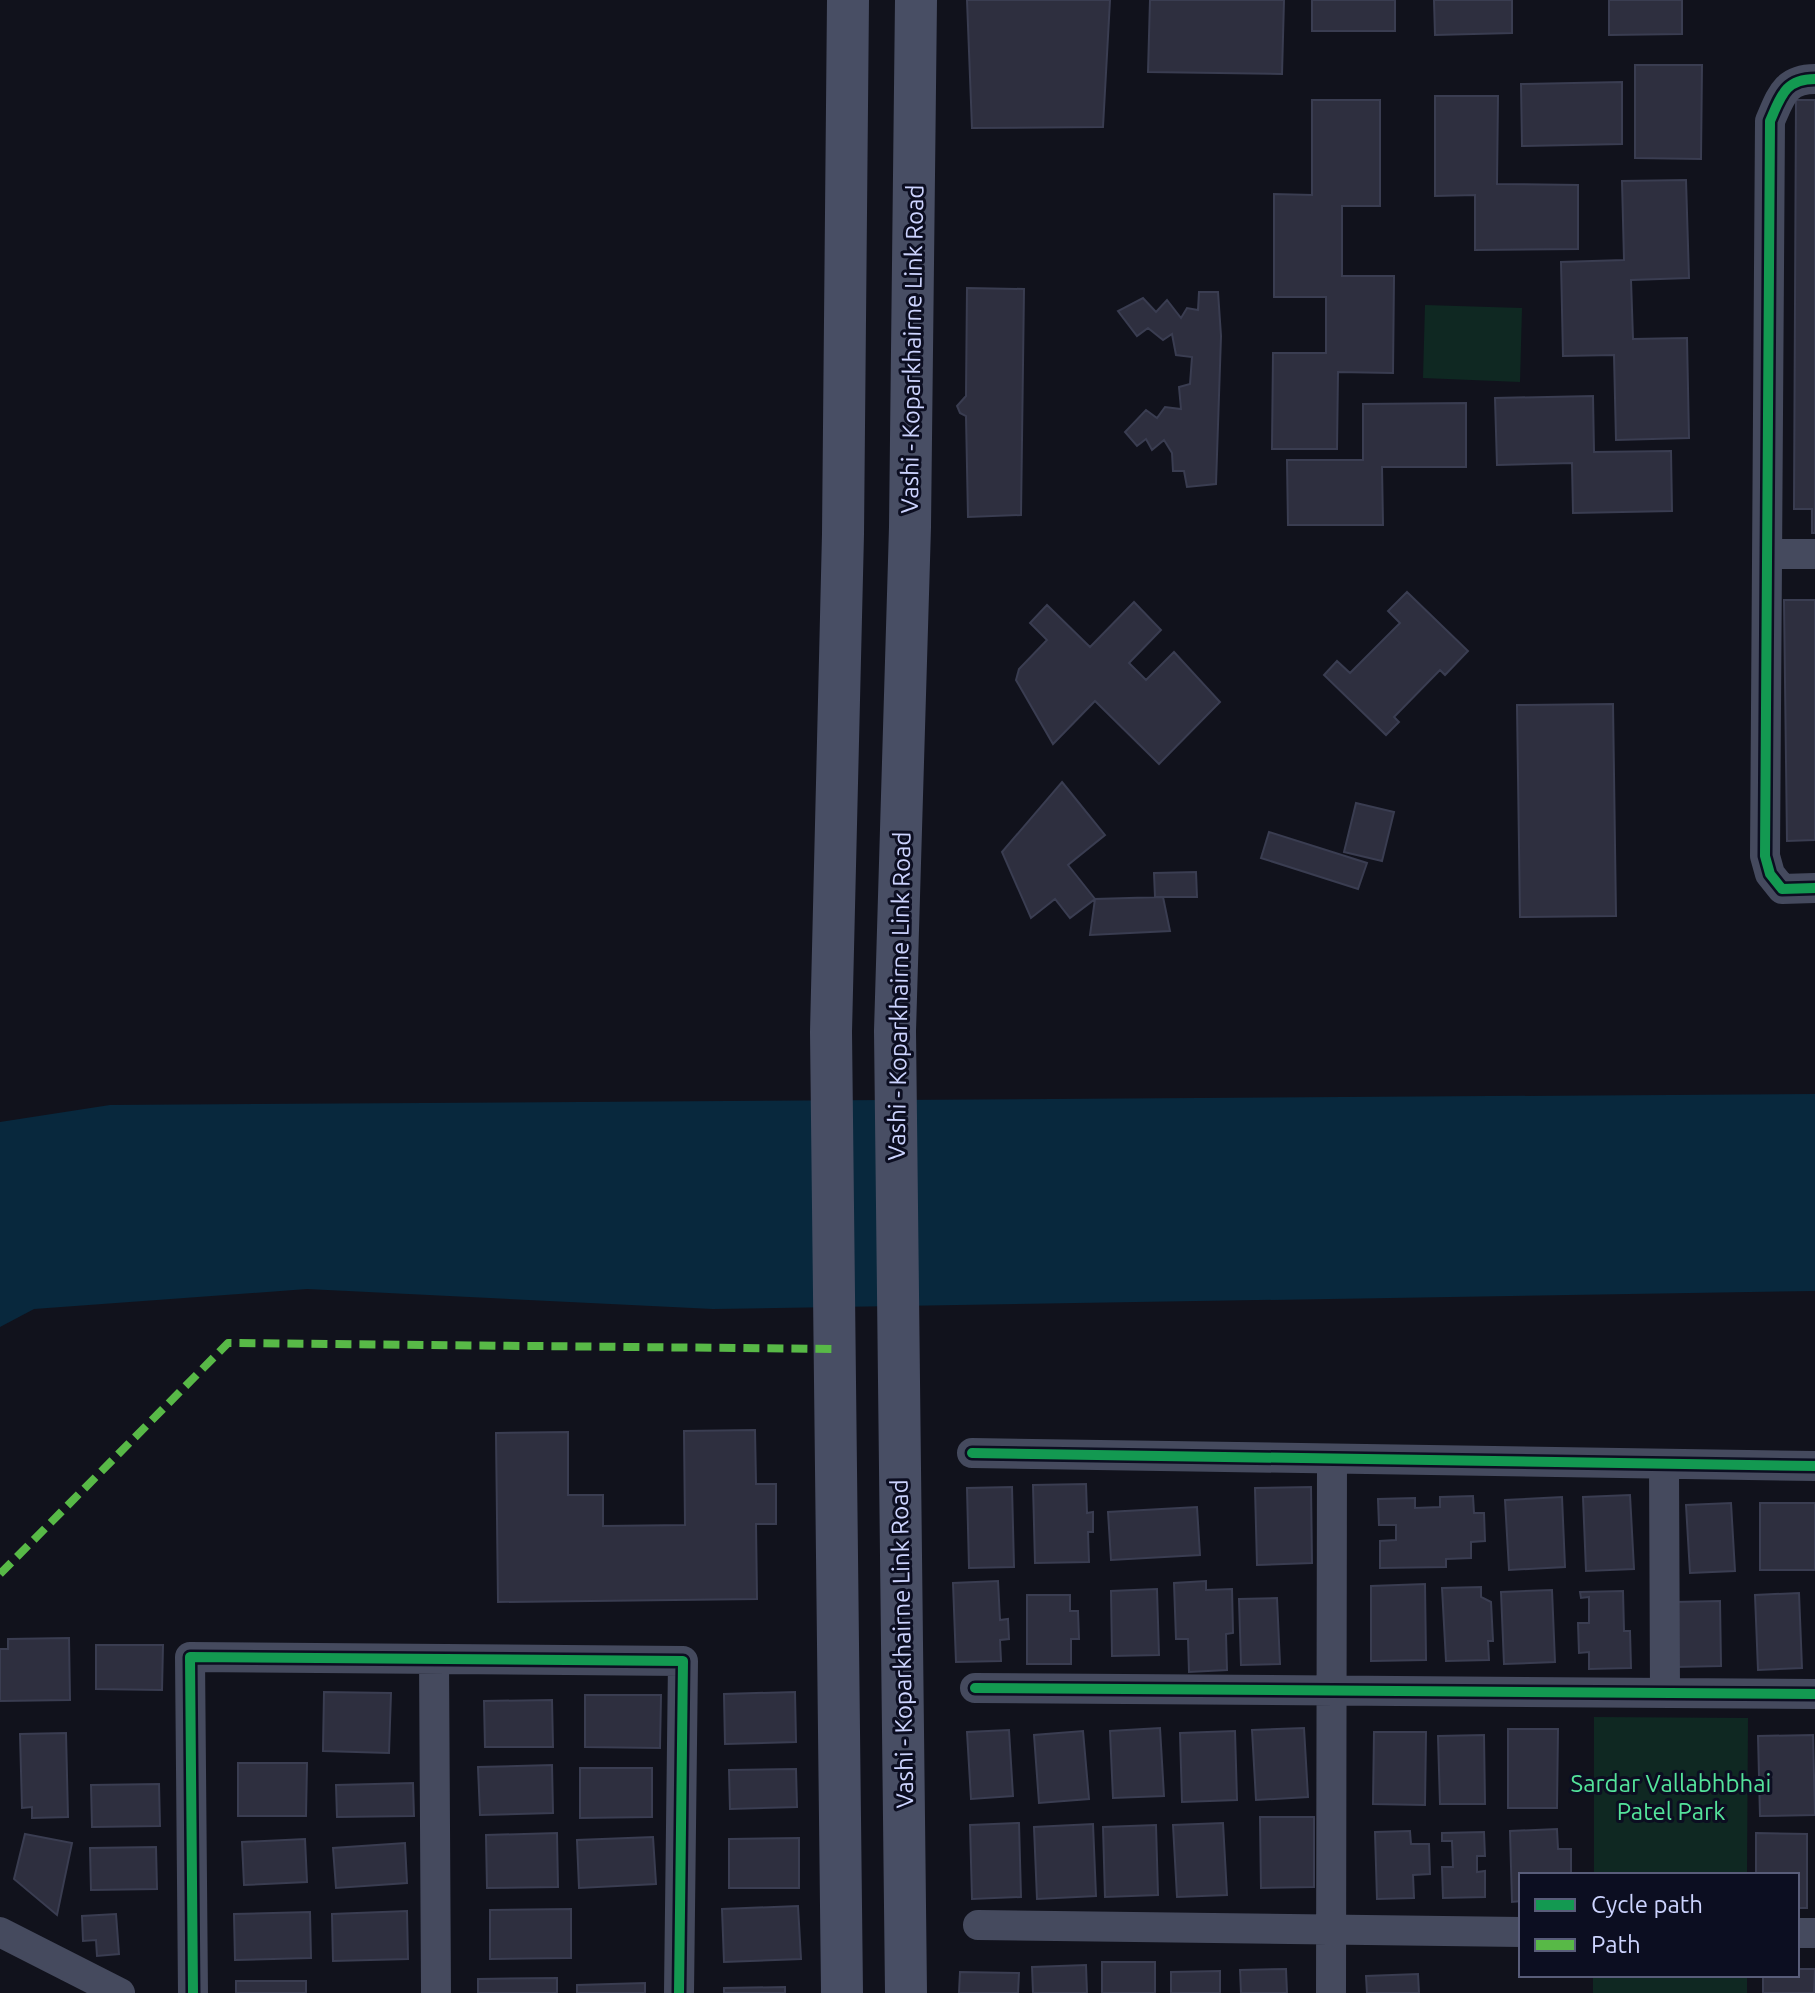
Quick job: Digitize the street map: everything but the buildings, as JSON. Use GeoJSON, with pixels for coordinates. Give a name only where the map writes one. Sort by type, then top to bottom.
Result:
{"type":"FeatureCollection","features":[{"type":"Feature","properties":{"kind":"main road"},"geometry":{"type":"LineString","coordinates":[[842,1993],[832,1071],[843,534],[848,0]]}},
{"type":"Feature","properties":{"kind":"main road","name":"Vashi - Koparkhairne Link Road"},"geometry":{"type":"LineString","coordinates":[[906,1993],[895,1070],[910,527],[916,0]]}},
{"type":"Feature","properties":{"kind":"street"},"geometry":{"type":"LineString","coordinates":[[1815,79],[1798,79],[1784,88],[1770,121],[1765,856],[1770,874],[1782,889],[1815,888]]}},
{"type":"Feature","properties":{"kind":"street"},"geometry":{"type":"LineString","coordinates":[[1767,554],[1815,554]]}},
{"type":"Feature","properties":{"kind":"street"},"geometry":{"type":"LineString","coordinates":[[972,1453],[1815,1466]]}},
{"type":"Feature","properties":{"kind":"street"},"geometry":{"type":"LineString","coordinates":[[1331,1993],[1332,1459]]}},
{"type":"Feature","properties":{"kind":"street"},"geometry":{"type":"LineString","coordinates":[[1664,1464],[1665,1693]]}},
{"type":"Feature","properties":{"kind":"street"},"geometry":{"type":"LineString","coordinates":[[193,1993],[190,1657],[683,1661],[679,1993]]}},
{"type":"Feature","properties":{"kind":"street"},"geometry":{"type":"LineString","coordinates":[[434,1659],[436,1993]]}},
{"type":"Feature","properties":{"kind":"street"},"geometry":{"type":"LineString","coordinates":[[975,1688],[1815,1694]]}},
{"type":"Feature","properties":{"kind":"street"},"geometry":{"type":"LineString","coordinates":[[978,1925],[1519,1932]]}},
{"type":"Feature","properties":{"kind":"street"},"geometry":{"type":"LineString","coordinates":[[0,1932],[120,1993]]}},
{"type":"Feature","properties":{"kind":"green space"},"geometry":{"type":"Polygon","coordinates":[[[1425,305],[1522,308],[1520,382],[1423,378],[1425,305]]]}},
{"type":"Feature","properties":{"kind":"green space","name":"Sardar Vallabhbhai Patel Park"},"geometry":{"type":"Polygon","coordinates":[[[1594,1717],[1748,1718],[1747,1873],[1594,1873],[1594,1717]]]}},
{"type":"Feature","properties":{"kind":"green space"},"geometry":{"type":"Polygon","coordinates":[[[1593,1977],[1747,1977],[1747,1993],[1593,1993],[1593,1977]]]}},
{"type":"Feature","properties":{"kind":"water"},"geometry":{"type":"Polygon","coordinates":[[[1815,1094],[1815,1291],[713,1309],[307,1289],[34,1309],[0,1327],[0,1122],[110,1105],[1815,1094]]]}},
{"type":"Feature","properties":{"kind":"marked path"},"geometry":{"type":"LineString","coordinates":[[0,1574],[228,1343],[835,1349]]}},
{"type":"Feature","properties":{"kind":"cycle path"},"geometry":{"type":"LineString","coordinates":[[1815,79],[1790,86],[1770,121],[1765,856],[1770,874],[1782,889],[1815,888]]}},
{"type":"Feature","properties":{"kind":"cycle path"},"geometry":{"type":"LineString","coordinates":[[972,1453],[1815,1466]]}},
{"type":"Feature","properties":{"kind":"cycle path"},"geometry":{"type":"LineString","coordinates":[[193,1993],[190,1657],[683,1661],[679,1993]]}},
{"type":"Feature","properties":{"kind":"cycle path"},"geometry":{"type":"LineString","coordinates":[[975,1688],[1815,1694]]}}]}
